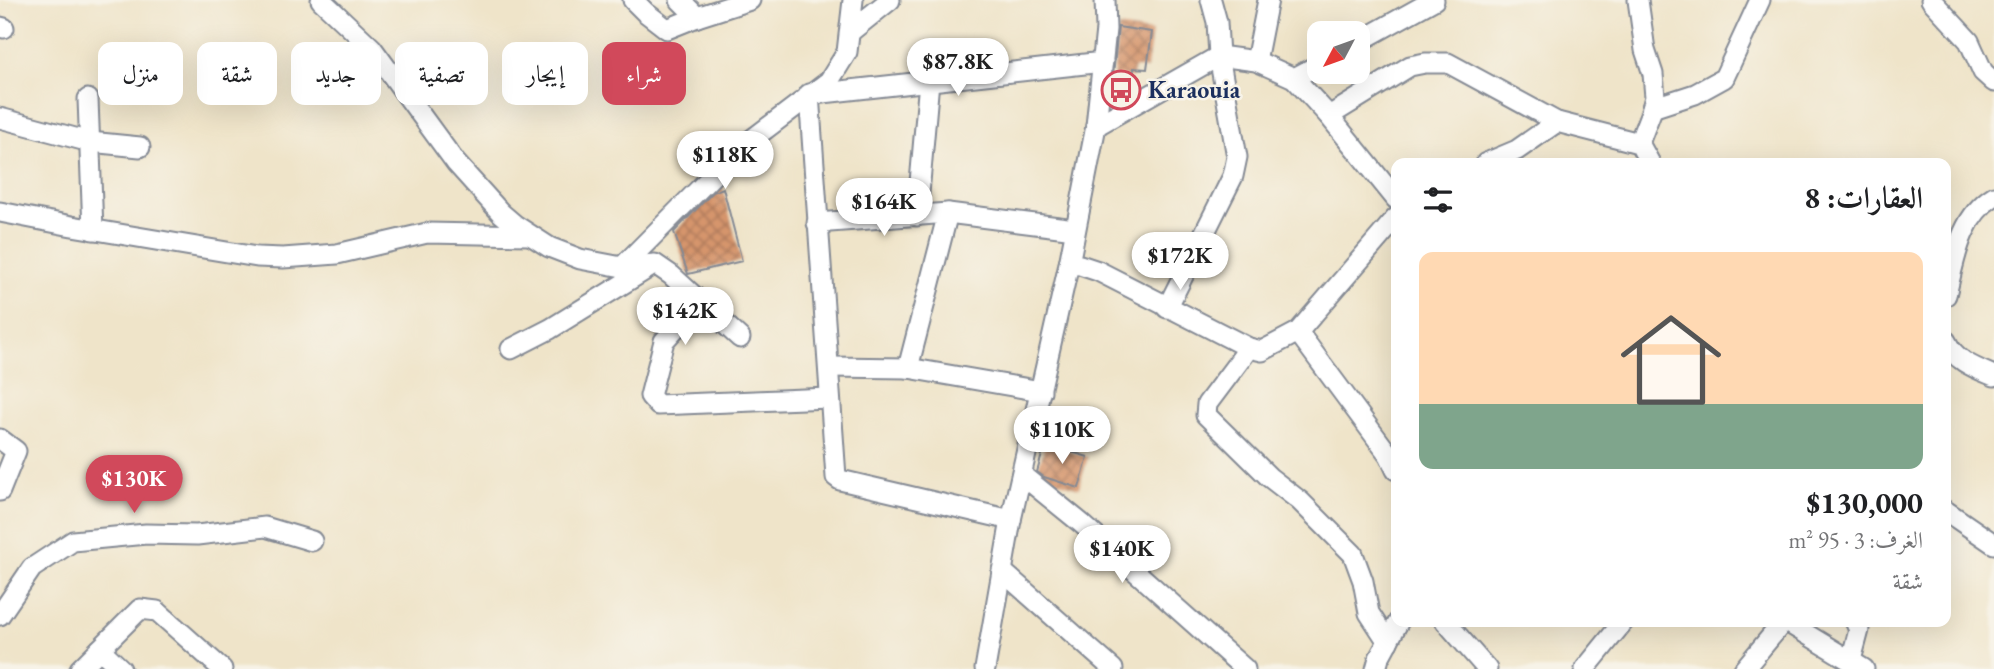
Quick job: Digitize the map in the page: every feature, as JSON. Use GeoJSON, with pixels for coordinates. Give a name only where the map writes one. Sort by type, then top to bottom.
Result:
{"type":"FeatureCollection","features":[{"type":"Feature","properties":{"kind":"street"},"geometry":{"type":"LineString","coordinates":[[321,0],[342,10],[456,163],[501,213],[530,235],[564,254],[622,267],[655,264],[740,338]]}},
{"type":"Feature","properties":{"kind":"street"},"geometry":{"type":"LineString","coordinates":[[633,0],[667,29],[750,0]]}},
{"type":"Feature","properties":{"kind":"street"},"geometry":{"type":"LineString","coordinates":[[680,0],[697,17]]}},
{"type":"Feature","properties":{"kind":"street"},"geometry":{"type":"LineString","coordinates":[[622,267],[738,150],[829,81],[846,52],[853,0]]}},
{"type":"Feature","properties":{"kind":"street"},"geometry":{"type":"LineString","coordinates":[[850,32],[890,0]]}},
{"type":"Feature","properties":{"kind":"street"},"geometry":{"type":"LineString","coordinates":[[985,669],[1011,520],[1069,264],[1096,126],[1106,29],[1105,0]]}},
{"type":"Feature","properties":{"kind":"street"},"geometry":{"type":"LineString","coordinates":[[1167,308],[1233,176],[1237,157],[1219,56],[1217,22],[1211,0]]}},
{"type":"Feature","properties":{"kind":"street"},"geometry":{"type":"LineString","coordinates":[[1256,61],[1268,0]]}},
{"type":"Feature","properties":{"kind":"street"},"geometry":{"type":"LineString","coordinates":[[1370,35],[1434,0]]}},
{"type":"Feature","properties":{"kind":"street"},"geometry":{"type":"LineString","coordinates":[[1638,0],[1655,97],[1639,143]]}},
{"type":"Feature","properties":{"kind":"street"},"geometry":{"type":"LineString","coordinates":[[1652,108],[1695,94],[1724,78],[1760,0]]}},
{"type":"Feature","properties":{"kind":"street"},"geometry":{"type":"LineString","coordinates":[[1931,0],[1969,41],[1983,72],[1994,82]]}},
{"type":"Feature","properties":{"kind":"street"},"geometry":{"type":"LineString","coordinates":[[1096,126],[1219,56],[1256,61],[1294,78],[1391,193]]}},
{"type":"Feature","properties":{"kind":"street"},"geometry":{"type":"LineString","coordinates":[[809,94],[1103,62]]}},
{"type":"Feature","properties":{"kind":"street"},"geometry":{"type":"LineString","coordinates":[[1328,117],[1410,66],[1425,62],[1448,63],[1557,122],[1639,143],[1647,158]]}},
{"type":"Feature","properties":{"kind":"street"},"geometry":{"type":"LineString","coordinates":[[1294,78],[1307,71]]}},
{"type":"Feature","properties":{"kind":"street"},"geometry":{"type":"LineString","coordinates":[[917,216],[929,81]]}},
{"type":"Feature","properties":{"kind":"street"},"geometry":{"type":"LineString","coordinates":[[809,94],[836,477],[1011,520]]}},
{"type":"Feature","properties":{"kind":"street"},"geometry":{"type":"LineString","coordinates":[[88,99],[93,230]]}},
{"type":"Feature","properties":{"kind":"street"},"geometry":{"type":"LineString","coordinates":[[0,118],[90,142],[140,147]]}},
{"type":"Feature","properties":{"kind":"street"},"geometry":{"type":"LineString","coordinates":[[1498,158],[1517,150],[1557,122]]}},
{"type":"Feature","properties":{"kind":"street"},"geometry":{"type":"LineString","coordinates":[[1951,276],[1962,235],[1974,213],[1994,196]]}},
{"type":"Feature","properties":{"kind":"street"},"geometry":{"type":"LineString","coordinates":[[0,212],[257,257],[337,254],[427,233],[530,235]]}},
{"type":"Feature","properties":{"kind":"street"},"geometry":{"type":"LineString","coordinates":[[817,223],[948,213],[1075,229]]}},
{"type":"Feature","properties":{"kind":"street"},"geometry":{"type":"LineString","coordinates":[[908,368],[948,213]]}},
{"type":"Feature","properties":{"kind":"street"},"geometry":{"type":"LineString","coordinates":[[1069,264],[1098,271],[1167,308],[1250,348],[1262,351],[1298,332],[1391,224]]}},
{"type":"Feature","properties":{"kind":"street"},"geometry":{"type":"LineString","coordinates":[[511,349],[550,329],[655,264]]}},
{"type":"Feature","properties":{"kind":"street"},"geometry":{"type":"LineString","coordinates":[[699,301],[660,347],[650,396],[658,405],[829,398]]}},
{"type":"Feature","properties":{"kind":"street"},"geometry":{"type":"LineString","coordinates":[[1298,332],[1391,454]]}},
{"type":"Feature","properties":{"kind":"street"},"geometry":{"type":"LineString","coordinates":[[1250,348],[1207,404],[1206,415],[1353,554],[1363,581],[1369,613],[1388,642]]}},
{"type":"Feature","properties":{"kind":"street"},"geometry":{"type":"LineString","coordinates":[[1951,352],[1968,366],[1994,376]]}},
{"type":"Feature","properties":{"kind":"street"},"geometry":{"type":"LineString","coordinates":[[829,366],[908,368],[1041,391]]}},
{"type":"Feature","properties":{"kind":"street"},"geometry":{"type":"LineString","coordinates":[[0,439],[16,451],[0,491]]}},
{"type":"Feature","properties":{"kind":"street"},"geometry":{"type":"LineString","coordinates":[[1022,475],[1081,523],[1245,669]]}},
{"type":"Feature","properties":{"kind":"street"},"geometry":{"type":"LineString","coordinates":[[1951,517],[1994,544]]}},
{"type":"Feature","properties":{"kind":"street"},"geometry":{"type":"LineString","coordinates":[[0,615],[32,568],[72,541],[146,534],[197,535],[265,527],[312,541]]}},
{"type":"Feature","properties":{"kind":"street"},"geometry":{"type":"LineString","coordinates":[[1002,571],[1113,669]]}},
{"type":"Feature","properties":{"kind":"street"},"geometry":{"type":"LineString","coordinates":[[80,669],[140,609],[157,611],[222,669]]}},
{"type":"Feature","properties":{"kind":"street"},"geometry":{"type":"LineString","coordinates":[[1376,669],[1396,627]]}},
{"type":"Feature","properties":{"kind":"street"},"geometry":{"type":"LineString","coordinates":[[1450,627],[1487,669]]}},
{"type":"Feature","properties":{"kind":"street"},"geometry":{"type":"LineString","coordinates":[[1586,669],[1619,627]]}},
{"type":"Feature","properties":{"kind":"street"},"geometry":{"type":"LineString","coordinates":[[1744,669],[1779,627]]}},
{"type":"Feature","properties":{"kind":"street"},"geometry":{"type":"LineString","coordinates":[[1793,627],[1857,665],[1860,627]]}},
{"type":"Feature","properties":{"kind":"street"},"geometry":{"type":"LineString","coordinates":[[100,649],[121,669]]}},
{"type":"Feature","properties":{"kind":"building"},"geometry":{"type":"Polygon","coordinates":[[[1118,27],[1152,32],[1147,69],[1134,68],[1133,78],[1113,76],[1118,27]]]}},
{"type":"Feature","properties":{"kind":"building"},"geometry":{"type":"Polygon","coordinates":[[[723,188],[742,261],[688,274],[674,232],[713,192],[723,188]]]}},
{"type":"Feature","properties":{"kind":"building"},"geometry":{"type":"Polygon","coordinates":[[[1045,444],[1088,457],[1079,488],[1044,477],[1037,472],[1045,444]]]}},
{"type":"Feature","properties":{"kind":"place","name":"Karaouia"},"geometry":{"type":"Point","coordinates":[1121,90]}}]}
